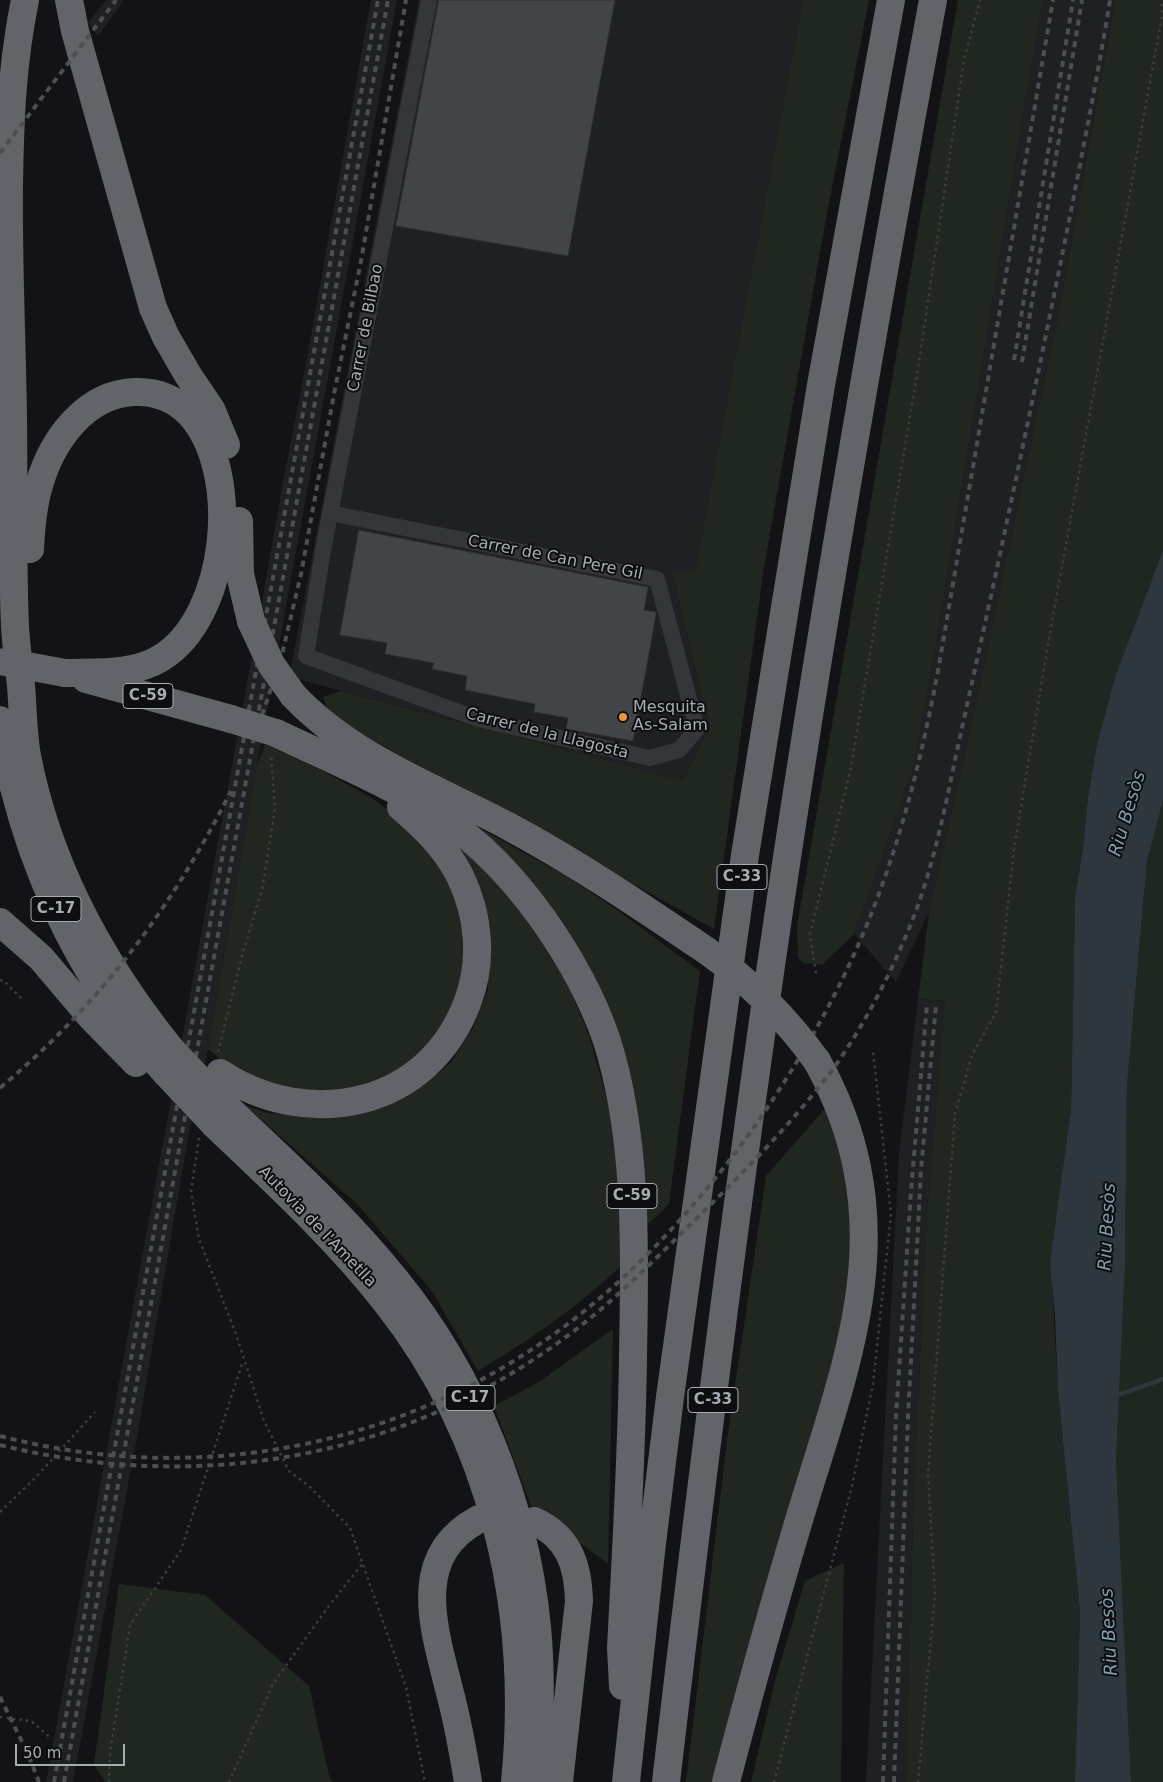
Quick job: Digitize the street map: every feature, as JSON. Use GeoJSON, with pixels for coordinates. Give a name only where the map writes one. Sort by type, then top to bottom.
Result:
{"type":"FeatureCollection","features":[{"type":"Feature","properties":{"kind":"highway","name":"C-17"},"geometry":{"type":"LineString","coordinates":[[25,0],[14,65],[10,110],[9,234],[16,626],[27,755],[55,854],[80,911],[121,980]]}},
{"type":"Feature","properties":{"kind":"highway"},"geometry":{"type":"LineString","coordinates":[[69,0],[78,40],[153,308],[166,337],[211,409],[228,448],[239,506],[240,574],[251,621],[271,664],[293,695],[329,729],[392,767]]}},
{"type":"Feature","properties":{"kind":"highway","name":"C-33"},"geometry":{"type":"LineString","coordinates":[[627,1771],[670,1397],[745,855],[820,385],[891,0]]}},
{"type":"Feature","properties":{"kind":"highway","name":"C-33"},"geometry":{"type":"LineString","coordinates":[[666,1782],[737,1209],[781,899],[859,411],[933,0]]}},
{"type":"Feature","properties":{"kind":"highway"},"geometry":{"type":"LineString","coordinates":[[16,626],[26,600],[30,535],[39,483],[47,463],[66,429],[94,404],[110,396],[125,392],[150,392],[161,395],[180,405],[196,422],[203,434],[214,462],[221,495],[222,534],[220,553],[204,606],[179,644],[148,665],[135,668],[65,673]]}},
{"type":"Feature","properties":{"kind":"highway","name":"C-59"},"geometry":{"type":"LineString","coordinates":[[0,662],[65,673],[231,719],[273,742],[332,760],[397,791],[442,818],[483,850],[513,881],[536,909],[571,961],[594,1007],[612,1060],[624,1110],[631,1180],[634,1238],[633,1402],[622,1648],[627,1771]]}},
{"type":"Feature","properties":{"kind":"highway","name":"Autovia de l'Ametlla"},"geometry":{"type":"LineString","coordinates":[[0,720],[19,810],[36,860],[57,911],[83,961],[110,1003],[145,1051],[167,1060],[213,1104],[284,1191],[355,1264],[405,1328],[441,1385],[470,1445],[491,1506],[505,1559],[512,1600],[519,1664],[520,1695],[515,1782]]}},
{"type":"Feature","properties":{"kind":"highway","name":"C-59"},"geometry":{"type":"LineString","coordinates":[[273,742],[392,767],[566,858],[707,951],[750,985],[777,1011],[800,1038],[817,1061],[830,1085],[850,1135],[857,1163],[864,1218],[863,1271],[859,1306],[849,1353],[782,1577],[726,1782]]}},
{"type":"Feature","properties":{"kind":"highway","name":"C-59"},"geometry":{"type":"LineString","coordinates":[[121,980],[167,1060],[190,1050],[213,1104],[236,1084],[274,1099],[296,1103],[333,1105],[351,1102],[372,1096],[402,1082],[429,1062],[441,1049],[465,1009],[477,962],[476,929],[465,889],[452,863],[431,834],[419,822],[392,799],[332,760]]}},
{"type":"Feature","properties":{"kind":"highway"},"geometry":{"type":"LineString","coordinates":[[0,922],[40,958],[90,1016],[167,1060]]}},
{"type":"Feature","properties":{"kind":"highway","name":"C-17"},"geometry":{"type":"LineString","coordinates":[[213,1104],[341,1220],[379,1260],[397,1281],[434,1334],[449,1357],[477,1410],[497,1458],[512,1504],[532,1588],[537,1626],[540,1682],[536,1782]]}},
{"type":"Feature","properties":{"kind":"highway"},"geometry":{"type":"LineString","coordinates":[[468,1782],[460,1737],[433,1623],[432,1590],[437,1563],[449,1542],[463,1529],[479,1519]]}},
{"type":"Feature","properties":{"kind":"highway"},"geometry":{"type":"LineString","coordinates":[[534,1521],[546,1526],[563,1542],[574,1564],[578,1588],[579,1601],[559,1782]]}},
{"type":"Feature","properties":{"kind":"street","name":"Carrer de Bilbao"},"geometry":{"type":"LineString","coordinates":[[306,656],[330,513],[429,0]]}},
{"type":"Feature","properties":{"kind":"street","name":"Carrer de Can Pere Gil"},"geometry":{"type":"LineString","coordinates":[[330,513],[658,579],[697,729]]}},
{"type":"Feature","properties":{"kind":"street","name":"Carrer de la Llagosta"},"geometry":{"type":"LineString","coordinates":[[306,656],[478,719],[650,758],[680,750],[697,729]]}},
{"type":"Feature","properties":{"kind":"path"},"geometry":{"type":"LineString","coordinates":[[816,974],[810,934],[850,772],[917,375],[964,60],[980,0]]}},
{"type":"Feature","properties":{"kind":"path"},"geometry":{"type":"LineString","coordinates":[[918,1782],[935,1593],[928,1474],[955,1114],[972,1055],[996,1013],[1014,849],[1051,627],[1162,16],[1162,0]]}},
{"type":"Feature","properties":{"kind":"path"},"geometry":{"type":"LineString","coordinates":[[273,742],[275,809],[262,890],[242,956],[213,1104],[191,1192],[199,1239],[230,1318],[264,1422],[289,1471],[309,1486],[350,1528],[406,1687],[425,1782]]}},
{"type":"Feature","properties":{"kind":"path"},"geometry":{"type":"LineString","coordinates":[[0,980],[4,981],[24,1001]]}},
{"type":"Feature","properties":{"kind":"path"},"geometry":{"type":"LineString","coordinates":[[109,1782],[110,1753],[130,1625],[181,1550],[244,1360]]}},
{"type":"Feature","properties":{"kind":"path"},"geometry":{"type":"LineString","coordinates":[[0,1512],[36,1477],[95,1412]]}},
{"type":"Feature","properties":{"kind":"path"},"geometry":{"type":"LineString","coordinates":[[229,1782],[273,1684],[362,1563]]}},
{"type":"Feature","properties":{"kind":"path"},"geometry":{"type":"LineString","coordinates":[[0,1718],[31,1721],[52,1739]]}},
{"type":"Feature","properties":{"kind":"shaded area"},"geometry":{"type":"Polygon","coordinates":[[[106,0],[124,0],[98,36],[88,23],[106,0]]]}},
{"type":"Feature","properties":{"kind":"shaded area"},"geometry":{"type":"Polygon","coordinates":[[[371,0],[397,0],[257,765],[208,1049],[189,1132],[138,1431],[73,1782],[46,1782],[306,364],[371,0]]]}},
{"type":"Feature","properties":{"kind":"shaded area"},"geometry":{"type":"Polygon","coordinates":[[[419,0],[803,0],[695,573],[672,573],[710,729],[682,780],[289,677],[419,0]]]}},
{"type":"Feature","properties":{"kind":"shaded area"},"geometry":{"type":"Polygon","coordinates":[[[803,0],[869,0],[827,213],[764,567],[714,929],[331,717],[323,697],[341,691],[682,780],[710,729],[672,572],[695,572],[803,0]]]}},
{"type":"Feature","properties":{"kind":"shaded area"},"geometry":{"type":"Polygon","coordinates":[[[958,0],[1043,0],[930,680],[912,772],[854,934],[822,965],[804,963],[798,958],[797,926],[958,0]]]}},
{"type":"Feature","properties":{"kind":"shaded area"},"geometry":{"type":"Polygon","coordinates":[[[1043,0],[1115,0],[1060,307],[970,731],[929,912],[896,982],[854,934],[912,772],[930,680],[1043,0]]]}},
{"type":"Feature","properties":{"kind":"shaded area"},"geometry":{"type":"Polygon","coordinates":[[[1115,0],[1163,0],[1163,550],[1115,677],[1097,744],[1075,898],[1071,1111],[1052,1280],[1058,1392],[1080,1612],[1075,1782],[906,1782],[914,1482],[927,1217],[945,1001],[918,999],[929,912],[970,731],[1060,307],[1115,0]]]}},
{"type":"Feature","properties":{"kind":"shaded area"},"geometry":{"type":"Polygon","coordinates":[[[265,744],[323,771],[372,798],[399,818],[422,840],[454,889],[466,948],[462,981],[450,1014],[432,1041],[393,1075],[339,1093],[281,1090],[227,1065],[208,1049],[257,765],[265,744]]]}},
{"type":"Feature","properties":{"kind":"shaded area"},"geometry":{"type":"Polygon","coordinates":[[[1163,801],[1163,1782],[1131,1782],[1116,1460],[1125,1267],[1127,1086],[1147,861],[1163,801]]]}},
{"type":"Feature","properties":{"kind":"shaded area"},"geometry":{"type":"Polygon","coordinates":[[[452,813],[566,876],[617,910],[700,971],[669,1204],[647,1225],[636,1111],[614,1027],[590,967],[531,881],[452,813]]]}},
{"type":"Feature","properties":{"kind":"shaded area"},"geometry":{"type":"Polygon","coordinates":[[[442,832],[500,883],[545,940],[567,982],[590,1038],[610,1110],[616,1155],[623,1264],[554,1322],[478,1371],[432,1291],[358,1205],[245,1105],[267,1113],[341,1118],[388,1105],[425,1084],[451,1062],[473,1028],[488,990],[487,921],[479,883],[442,832]]]}},
{"type":"Feature","properties":{"kind":"shaded area"},"geometry":{"type":"Polygon","coordinates":[[[918,999],[945,1001],[927,1217],[914,1482],[906,1782],[866,1782],[899,1154],[918,999]]]}},
{"type":"Feature","properties":{"kind":"shaded area"},"geometry":{"type":"Polygon","coordinates":[[[829,1104],[844,1160],[852,1225],[848,1292],[820,1416],[716,1782],[686,1782],[727,1440],[766,1176],[829,1104]]]}},
{"type":"Feature","properties":{"kind":"shaded area"},"geometry":{"type":"Polygon","coordinates":[[[613,1329],[608,1564],[531,1506],[494,1406],[539,1382],[613,1329]]]}},
{"type":"Feature","properties":{"kind":"shaded area"},"geometry":{"type":"Polygon","coordinates":[[[844,1563],[841,1782],[751,1782],[775,1681],[805,1581],[844,1563]]]}},
{"type":"Feature","properties":{"kind":"shaded area"},"geometry":{"type":"Polygon","coordinates":[[[119,1584],[205,1595],[309,1686],[329,1776],[333,1782],[105,1782],[94,1764],[119,1584]]]}},
{"type":"Feature","properties":{"kind":"water","name":"Riu Besòs"},"geometry":{"type":"Polygon","coordinates":[[[1163,550],[1163,801],[1147,861],[1127,1086],[1125,1267],[1116,1460],[1131,1782],[1075,1782],[1080,1612],[1058,1392],[1055,1315],[1050,1263],[1071,1110],[1075,898],[1097,744],[1115,677],[1163,550]]]}},
{"type":"Feature","properties":{"kind":"building"},"geometry":{"type":"Polygon","coordinates":[[[439,0],[615,0],[568,256],[396,226],[439,0]]]}},
{"type":"Feature","properties":{"kind":"building"},"geometry":{"type":"Polygon","coordinates":[[[359,530],[648,587],[644,610],[656,612],[656,615],[633,741],[566,729],[568,718],[534,712],[535,704],[465,690],[467,676],[432,669],[434,663],[385,654],[387,643],[340,635],[359,530]]]}},
{"type":"Feature","properties":{"kind":"waterway"},"geometry":{"type":"LineString","coordinates":[[1115,1396],[1163,1379]]}},
{"type":"Feature","properties":{"kind":"railway"},"geometry":{"type":"LineString","coordinates":[[0,153],[116,0]]}},
{"type":"Feature","properties":{"kind":"railway"},"geometry":{"type":"LineString","coordinates":[[54,1782],[378,0]]}},
{"type":"Feature","properties":{"kind":"railway"},"geometry":{"type":"LineString","coordinates":[[64,1782],[388,0]]}},
{"type":"Feature","properties":{"kind":"railway"},"geometry":{"type":"LineString","coordinates":[[262,715],[280,663],[301,574],[361,261],[406,0]]}},
{"type":"Feature","properties":{"kind":"railway"},"geometry":{"type":"LineString","coordinates":[[0,1436],[77,1451],[154,1458],[231,1455],[306,1444],[380,1424],[451,1395],[519,1358],[583,1312],[632,1269],[678,1222],[740,1146],[788,1076],[816,1030],[841,983],[888,870],[908,804],[938,671],[1053,0]]}},
{"type":"Feature","properties":{"kind":"railway"},"geometry":{"type":"LineString","coordinates":[[1014,360],[1073,0]]}},
{"type":"Feature","properties":{"kind":"railway"},"geometry":{"type":"LineString","coordinates":[[1022,362],[1082,0]]}},
{"type":"Feature","properties":{"kind":"railway"},"geometry":{"type":"LineString","coordinates":[[0,1445],[73,1459],[147,1466],[219,1465],[291,1456],[361,1440],[430,1415],[496,1383],[559,1342],[614,1298],[752,1163],[802,1108],[833,1069],[865,1020],[892,967],[916,910],[936,847],[991,596],[1072,206],[1110,0]]}},
{"type":"Feature","properties":{"kind":"railway"},"geometry":{"type":"LineString","coordinates":[[0,1088],[70,1023],[131,952],[184,875],[231,791]]}},
{"type":"Feature","properties":{"kind":"railway"},"geometry":{"type":"LineString","coordinates":[[883,1782],[896,1416],[911,1191],[927,1004]]}},
{"type":"Feature","properties":{"kind":"railway"},"geometry":{"type":"LineString","coordinates":[[894,1782],[908,1417],[921,1170],[936,1005]]}},
{"type":"Feature","properties":{"kind":"railway"},"geometry":{"type":"LineString","coordinates":[[0,1697],[28,1754],[39,1782]]}},
{"type":"Feature","properties":{"kind":"place","name":"Mesquita As-Salam"},"geometry":{"type":"Point","coordinates":[623,717]}}]}
